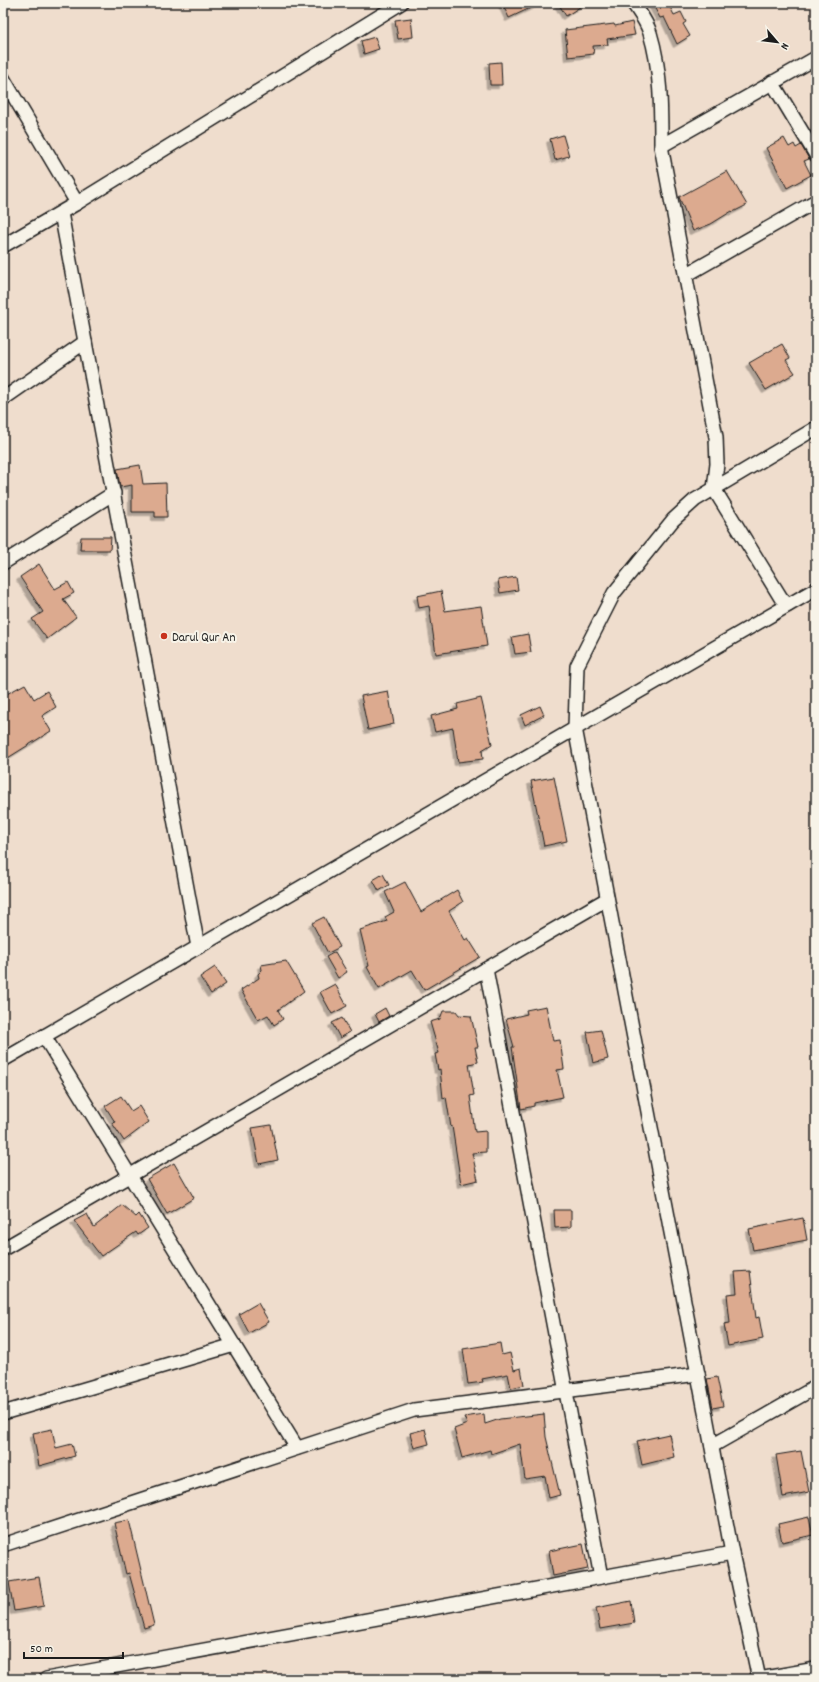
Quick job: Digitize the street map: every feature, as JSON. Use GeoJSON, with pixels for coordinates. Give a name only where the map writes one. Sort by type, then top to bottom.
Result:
{"type":"FeatureCollection","features":[{"type":"Feature","properties":{"kind":"street"},"geometry":{"type":"LineString","coordinates":[[3,246],[77,203],[401,3]]}},
{"type":"Feature","properties":{"kind":"street"},"geometry":{"type":"LineString","coordinates":[[633,3],[650,31],[658,73],[661,146],[716,437],[717,464],[714,489],[781,598],[788,605]]}},
{"type":"Feature","properties":{"kind":"street"},"geometry":{"type":"LineString","coordinates":[[661,146],[816,58]]}},
{"type":"Feature","properties":{"kind":"street"},"geometry":{"type":"LineString","coordinates":[[3,78],[77,203]]}},
{"type":"Feature","properties":{"kind":"street"},"geometry":{"type":"LineString","coordinates":[[772,82],[816,154]]}},
{"type":"Feature","properties":{"kind":"street"},"geometry":{"type":"LineString","coordinates":[[686,275],[816,200]]}},
{"type":"Feature","properties":{"kind":"street"},"geometry":{"type":"LineString","coordinates":[[61,212],[198,947]]}},
{"type":"Feature","properties":{"kind":"street"},"geometry":{"type":"LineString","coordinates":[[3,399],[85,342]]}},
{"type":"Feature","properties":{"kind":"street"},"geometry":{"type":"LineString","coordinates":[[816,428],[695,500],[673,520],[614,593],[577,666],[575,728],[732,1553],[759,1679],[816,1669]]}},
{"type":"Feature","properties":{"kind":"street"},"geometry":{"type":"LineString","coordinates":[[3,563],[114,493]]}},
{"type":"Feature","properties":{"kind":"street"},"geometry":{"type":"LineString","coordinates":[[3,1060],[816,589]]}},
{"type":"Feature","properties":{"kind":"street"},"geometry":{"type":"LineString","coordinates":[[3,1249],[607,899]]}},
{"type":"Feature","properties":{"kind":"street"},"geometry":{"type":"LineString","coordinates":[[486,969],[601,1577]]}},
{"type":"Feature","properties":{"kind":"street"},"geometry":{"type":"LineString","coordinates":[[44,1036],[297,1448]]}},
{"type":"Feature","properties":{"kind":"street"},"geometry":{"type":"LineString","coordinates":[[3,1413],[234,1345]]}},
{"type":"Feature","properties":{"kind":"street"},"geometry":{"type":"LineString","coordinates":[[3,1545],[414,1410],[698,1374]]}},
{"type":"Feature","properties":{"kind":"street"},"geometry":{"type":"LineString","coordinates":[[712,1446],[816,1387]]}},
{"type":"Feature","properties":{"kind":"street"},"geometry":{"type":"LineString","coordinates":[[46,1679],[732,1553]]}},
{"type":"Feature","properties":{"kind":"building"},"geometry":{"type":"Polygon","coordinates":[[[502,3],[541,3],[509,18],[502,3]]]}},
{"type":"Feature","properties":{"kind":"building"},"geometry":{"type":"Polygon","coordinates":[[[558,3],[586,3],[566,16],[558,3]]]}},
{"type":"Feature","properties":{"kind":"building"},"geometry":{"type":"Polygon","coordinates":[[[652,3],[668,3],[674,15],[681,12],[686,22],[683,24],[690,36],[677,44],[664,17],[660,18],[652,3]]]}},
{"type":"Feature","properties":{"kind":"building"},"geometry":{"type":"Polygon","coordinates":[[[411,18],[413,37],[398,39],[395,20],[411,18]]]}},
{"type":"Feature","properties":{"kind":"building"},"geometry":{"type":"Polygon","coordinates":[[[632,22],[635,35],[607,39],[608,45],[593,46],[594,54],[568,57],[565,30],[614,24],[615,26],[632,22]]]}},
{"type":"Feature","properties":{"kind":"building"},"geometry":{"type":"Polygon","coordinates":[[[375,37],[379,49],[364,54],[361,41],[375,37]]]}},
{"type":"Feature","properties":{"kind":"building"},"geometry":{"type":"Polygon","coordinates":[[[501,62],[502,85],[490,85],[489,63],[501,62]]]}},
{"type":"Feature","properties":{"kind":"building"},"geometry":{"type":"Polygon","coordinates":[[[563,135],[569,156],[555,160],[550,139],[563,135]]]}},
{"type":"Feature","properties":{"kind":"building"},"geometry":{"type":"Polygon","coordinates":[[[784,138],[789,147],[794,144],[796,148],[801,145],[809,159],[804,161],[811,175],[787,188],[766,148],[784,138]]]}},
{"type":"Feature","properties":{"kind":"building"},"geometry":{"type":"Polygon","coordinates":[[[727,171],[747,205],[733,212],[732,211],[711,224],[693,231],[679,197],[727,171]]]}},
{"type":"Feature","properties":{"kind":"building"},"geometry":{"type":"Polygon","coordinates":[[[782,344],[790,358],[786,360],[795,373],[766,390],[749,363],[782,344]]]}},
{"type":"Feature","properties":{"kind":"building"},"geometry":{"type":"Polygon","coordinates":[[[140,465],[143,484],[166,483],[167,517],[155,517],[155,512],[132,512],[132,485],[120,487],[117,469],[140,465]]]}},
{"type":"Feature","properties":{"kind":"building"},"geometry":{"type":"Polygon","coordinates":[[[81,537],[111,537],[110,550],[80,550],[81,537]]]}},
{"type":"Feature","properties":{"kind":"building"},"geometry":{"type":"Polygon","coordinates":[[[39,564],[55,589],[68,582],[74,593],[63,599],[76,617],[47,639],[32,619],[43,612],[20,577],[39,564]]]}},
{"type":"Feature","properties":{"kind":"building"},"geometry":{"type":"Polygon","coordinates":[[[516,577],[518,590],[500,593],[498,580],[516,577]]]}},
{"type":"Feature","properties":{"kind":"building"},"geometry":{"type":"Polygon","coordinates":[[[441,591],[445,611],[481,606],[487,646],[436,654],[429,606],[419,608],[417,596],[441,591]]]}},
{"type":"Feature","properties":{"kind":"building"},"geometry":{"type":"Polygon","coordinates":[[[528,634],[531,652],[515,654],[512,637],[528,634]]]}},
{"type":"Feature","properties":{"kind":"building"},"geometry":{"type":"Polygon","coordinates":[[[25,684],[34,699],[47,691],[56,707],[42,716],[51,731],[3,761],[3,696],[25,684]]]}},
{"type":"Feature","properties":{"kind":"building"},"geometry":{"type":"Polygon","coordinates":[[[388,691],[394,724],[368,730],[361,696],[388,691]]]}},
{"type":"Feature","properties":{"kind":"building"},"geometry":{"type":"Polygon","coordinates":[[[481,698],[492,744],[482,750],[483,759],[458,762],[453,728],[435,732],[431,716],[458,709],[457,704],[481,698]]]}},
{"type":"Feature","properties":{"kind":"building"},"geometry":{"type":"Polygon","coordinates":[[[540,706],[544,715],[525,725],[521,715],[540,706]]]}},
{"type":"Feature","properties":{"kind":"building"},"geometry":{"type":"Polygon","coordinates":[[[554,777],[567,841],[544,846],[531,781],[554,777]]]}},
{"type":"Feature","properties":{"kind":"building"},"geometry":{"type":"Polygon","coordinates":[[[383,874],[389,885],[379,891],[373,880],[383,874]]]}},
{"type":"Feature","properties":{"kind":"building"},"geometry":{"type":"Polygon","coordinates":[[[405,882],[421,912],[457,890],[463,902],[449,911],[465,940],[468,938],[480,957],[424,990],[412,970],[379,989],[367,967],[369,966],[360,930],[387,921],[385,917],[394,912],[385,892],[405,882]]]}},
{"type":"Feature","properties":{"kind":"building"},"geometry":{"type":"Polygon","coordinates":[[[324,917],[340,947],[328,953],[312,923],[324,917]]]}},
{"type":"Feature","properties":{"kind":"building"},"geometry":{"type":"Polygon","coordinates":[[[335,952],[347,972],[338,978],[326,957],[335,952]]]}},
{"type":"Feature","properties":{"kind":"building"},"geometry":{"type":"Polygon","coordinates":[[[286,961],[304,991],[278,1010],[283,1019],[274,1025],[268,1015],[258,1020],[241,990],[259,978],[258,974],[262,970],[261,965],[286,961]]]}},
{"type":"Feature","properties":{"kind":"building"},"geometry":{"type":"Polygon","coordinates":[[[215,967],[226,984],[211,994],[200,977],[215,967]]]}},
{"type":"Feature","properties":{"kind":"building"},"geometry":{"type":"Polygon","coordinates":[[[335,984],[347,1006],[332,1014],[320,992],[335,984]]]}},
{"type":"Feature","properties":{"kind":"building"},"geometry":{"type":"Polygon","coordinates":[[[546,1006],[553,1041],[560,1040],[564,1069],[557,1070],[563,1097],[534,1103],[534,1106],[521,1109],[512,1047],[514,1047],[506,1019],[527,1014],[526,1010],[546,1006]]]}},
{"type":"Feature","properties":{"kind":"building"},"geometry":{"type":"Polygon","coordinates":[[[385,1008],[389,1016],[379,1022],[375,1014],[385,1008]]]}},
{"type":"Feature","properties":{"kind":"building"},"geometry":{"type":"Polygon","coordinates":[[[443,1011],[456,1011],[459,1015],[471,1016],[478,1047],[475,1047],[478,1062],[469,1064],[474,1095],[470,1096],[475,1132],[486,1131],[486,1152],[472,1153],[478,1180],[461,1184],[452,1126],[451,1127],[446,1097],[443,1098],[440,1069],[438,1070],[435,1054],[439,1053],[430,1022],[440,1019],[443,1011]]]}},
{"type":"Feature","properties":{"kind":"building"},"geometry":{"type":"Polygon","coordinates":[[[342,1018],[350,1032],[340,1038],[332,1023],[342,1018]]]}},
{"type":"Feature","properties":{"kind":"building"},"geometry":{"type":"Polygon","coordinates":[[[601,1030],[608,1059],[593,1063],[587,1032],[601,1030]]]}},
{"type":"Feature","properties":{"kind":"building"},"geometry":{"type":"Polygon","coordinates":[[[121,1096],[131,1111],[139,1106],[149,1122],[124,1141],[112,1123],[115,1122],[105,1106],[121,1096]]]}},
{"type":"Feature","properties":{"kind":"building"},"geometry":{"type":"Polygon","coordinates":[[[271,1125],[278,1160],[259,1164],[252,1128],[271,1125]]]}},
{"type":"Feature","properties":{"kind":"building"},"geometry":{"type":"Polygon","coordinates":[[[174,1163],[194,1198],[167,1214],[147,1179],[174,1163]]]}},
{"type":"Feature","properties":{"kind":"building"},"geometry":{"type":"Polygon","coordinates":[[[122,1205],[136,1217],[139,1214],[148,1228],[138,1235],[136,1232],[101,1256],[74,1221],[87,1214],[94,1227],[122,1205]]]}},
{"type":"Feature","properties":{"kind":"building"},"geometry":{"type":"Polygon","coordinates":[[[554,1210],[571,1210],[571,1227],[555,1228],[554,1210]]]}},
{"type":"Feature","properties":{"kind":"building"},"geometry":{"type":"Polygon","coordinates":[[[803,1218],[807,1240],[753,1250],[749,1229],[803,1218]]]}},
{"type":"Feature","properties":{"kind":"building"},"geometry":{"type":"Polygon","coordinates":[[[750,1271],[756,1318],[759,1317],[763,1339],[728,1346],[724,1324],[730,1323],[727,1294],[737,1293],[735,1272],[750,1271]]]}},
{"type":"Feature","properties":{"kind":"building"},"geometry":{"type":"Polygon","coordinates":[[[258,1303],[269,1322],[249,1333],[239,1314],[258,1303]]]}},
{"type":"Feature","properties":{"kind":"building"},"geometry":{"type":"Polygon","coordinates":[[[500,1343],[502,1355],[510,1353],[514,1370],[521,1368],[524,1385],[511,1388],[508,1374],[482,1379],[483,1382],[468,1384],[463,1349],[500,1343]]]}},
{"type":"Feature","properties":{"kind":"building"},"geometry":{"type":"Polygon","coordinates":[[[717,1377],[723,1406],[713,1408],[707,1379],[717,1377]]]}},
{"type":"Feature","properties":{"kind":"building"},"geometry":{"type":"Polygon","coordinates":[[[484,1414],[485,1424],[500,1419],[544,1414],[546,1437],[560,1495],[549,1498],[545,1476],[525,1479],[520,1444],[491,1454],[490,1450],[462,1458],[454,1429],[467,1424],[464,1417],[484,1414]]]}},
{"type":"Feature","properties":{"kind":"building"},"geometry":{"type":"Polygon","coordinates":[[[52,1429],[56,1448],[72,1444],[75,1456],[39,1466],[33,1433],[52,1429]]]}},
{"type":"Feature","properties":{"kind":"building"},"geometry":{"type":"Polygon","coordinates":[[[425,1429],[429,1444],[414,1448],[410,1433],[425,1429]]]}},
{"type":"Feature","properties":{"kind":"building"},"geometry":{"type":"Polygon","coordinates":[[[669,1434],[674,1457],[642,1465],[637,1441],[669,1434]]]}},
{"type":"Feature","properties":{"kind":"building"},"geometry":{"type":"Polygon","coordinates":[[[801,1451],[809,1492],[783,1497],[776,1455],[801,1451]]]}},
{"type":"Feature","properties":{"kind":"building"},"geometry":{"type":"Polygon","coordinates":[[[809,1517],[813,1535],[782,1542],[778,1524],[809,1517]]]}},
{"type":"Feature","properties":{"kind":"building"},"geometry":{"type":"Polygon","coordinates":[[[129,1520],[154,1625],[144,1628],[129,1573],[126,1574],[114,1523],[129,1520]]]}},
{"type":"Feature","properties":{"kind":"building"},"geometry":{"type":"Polygon","coordinates":[[[583,1544],[588,1569],[553,1576],[549,1551],[583,1544]]]}},
{"type":"Feature","properties":{"kind":"building"},"geometry":{"type":"Polygon","coordinates":[[[39,1577],[44,1606],[14,1611],[9,1582],[39,1577]]]}},
{"type":"Feature","properties":{"kind":"building"},"geometry":{"type":"Polygon","coordinates":[[[631,1601],[634,1623],[600,1629],[596,1608],[631,1601]]]}},
{"type":"Feature","properties":{"kind":"place","name":"Darul Qur An"},"geometry":{"type":"Point","coordinates":[164,636]}}]}
